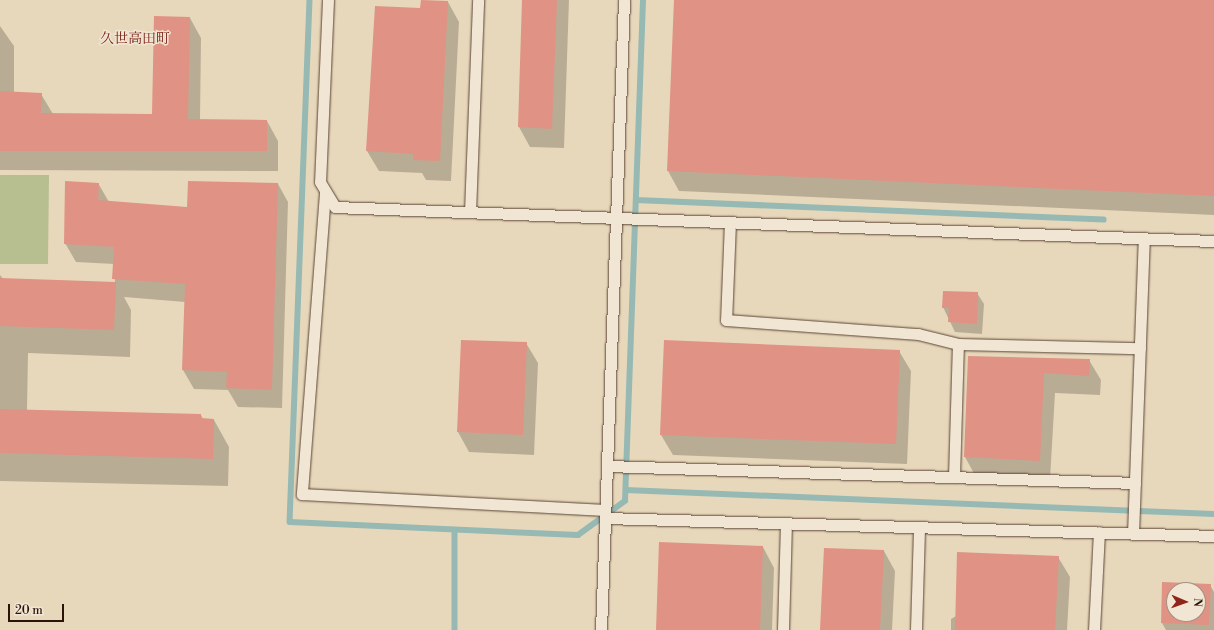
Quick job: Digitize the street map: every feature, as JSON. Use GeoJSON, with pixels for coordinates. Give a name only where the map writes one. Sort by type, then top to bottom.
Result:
{"type":"FeatureCollection","features":[{"type":"Feature","properties":{"kind":"lane"},"geometry":{"type":"LineString","coordinates":[[328,0],[320,182],[325,194],[335,207],[1214,241]]}},
{"type":"Feature","properties":{"kind":"lane"},"geometry":{"type":"LineString","coordinates":[[470,212],[478,0]]}},
{"type":"Feature","properties":{"kind":"lane"},"geometry":{"type":"LineString","coordinates":[[601,630],[624,0]]}},
{"type":"Feature","properties":{"kind":"lane"},"geometry":{"type":"LineString","coordinates":[[325,194],[302,494],[605,514],[786,523],[1214,536]]}},
{"type":"Feature","properties":{"kind":"lane"},"geometry":{"type":"LineString","coordinates":[[730,222],[726,320],[918,334],[958,344],[1140,348]]}},
{"type":"Feature","properties":{"kind":"lane"},"geometry":{"type":"LineString","coordinates":[[1133,534],[1144,238]]}},
{"type":"Feature","properties":{"kind":"lane"},"geometry":{"type":"LineString","coordinates":[[954,477],[958,344]]}},
{"type":"Feature","properties":{"kind":"lane"},"geometry":{"type":"LineString","coordinates":[[607,466],[1135,483]]}},
{"type":"Feature","properties":{"kind":"lane"},"geometry":{"type":"LineString","coordinates":[[783,630],[786,523]]}},
{"type":"Feature","properties":{"kind":"lane"},"geometry":{"type":"LineString","coordinates":[[916,630],[919,527]]}},
{"type":"Feature","properties":{"kind":"lane"},"geometry":{"type":"LineString","coordinates":[[1094,630],[1099,532]]}},
{"type":"Feature","properties":{"kind":"green space"},"geometry":{"type":"Polygon","coordinates":[[[0,175],[49,175],[48,264],[0,264],[0,175]]]}},
{"type":"Feature","properties":{"kind":"building"},"geometry":{"type":"Polygon","coordinates":[[[421,0],[448,1],[440,161],[413,160],[413,154],[366,151],[375,6],[420,8],[421,0]]]}},
{"type":"Feature","properties":{"kind":"building"},"geometry":{"type":"Polygon","coordinates":[[[522,0],[557,0],[552,129],[518,127],[522,0]]]}},
{"type":"Feature","properties":{"kind":"building"},"geometry":{"type":"Polygon","coordinates":[[[674,0],[1214,0],[1214,196],[667,171],[674,0]]]}},
{"type":"Feature","properties":{"kind":"building"},"geometry":{"type":"Polygon","coordinates":[[[154,16],[190,17],[188,119],[267,120],[267,151],[0,151],[0,91],[42,93],[41,113],[152,114],[154,16]]]}},
{"type":"Feature","properties":{"kind":"building"},"geometry":{"type":"Polygon","coordinates":[[[65,181],[99,183],[98,200],[187,207],[188,181],[278,183],[272,390],[226,388],[227,372],[182,370],[185,284],[112,279],[114,247],[64,244],[65,181]]]}},
{"type":"Feature","properties":{"kind":"building"},"geometry":{"type":"Polygon","coordinates":[[[0,278],[116,282],[114,330],[0,326],[0,278]]]}},
{"type":"Feature","properties":{"kind":"building"},"geometry":{"type":"Polygon","coordinates":[[[943,291],[978,292],[977,324],[948,322],[949,308],[942,308],[943,291]]]}},
{"type":"Feature","properties":{"kind":"building"},"geometry":{"type":"Polygon","coordinates":[[[461,340],[527,342],[523,435],[457,432],[461,340]]]}},
{"type":"Feature","properties":{"kind":"building"},"geometry":{"type":"Polygon","coordinates":[[[664,340],[900,350],[896,444],[660,435],[664,340]]]}},
{"type":"Feature","properties":{"kind":"building"},"geometry":{"type":"Polygon","coordinates":[[[968,356],[1090,359],[1089,376],[1044,373],[1040,461],[964,457],[968,356]]]}},
{"type":"Feature","properties":{"kind":"building"},"geometry":{"type":"Polygon","coordinates":[[[0,409],[201,414],[201,418],[214,419],[213,459],[0,453],[0,409]]]}},
{"type":"Feature","properties":{"kind":"building"},"geometry":{"type":"Polygon","coordinates":[[[659,542],[763,546],[760,630],[656,630],[659,542]]]}},
{"type":"Feature","properties":{"kind":"building"},"geometry":{"type":"Polygon","coordinates":[[[824,548],[884,550],[880,630],[820,630],[824,548]]]}},
{"type":"Feature","properties":{"kind":"building"},"geometry":{"type":"Polygon","coordinates":[[[957,552],[1059,556],[1055,630],[955,630],[957,552]]]}},
{"type":"Feature","properties":{"kind":"building"},"geometry":{"type":"Polygon","coordinates":[[[1162,582],[1166,582],[1166,622],[1206,622],[1206,584],[1211,584],[1209,625],[1161,623],[1162,582]]]}},
{"type":"Feature","properties":{"kind":"waterway"},"geometry":{"type":"LineString","coordinates":[[310,0],[290,522],[578,535],[625,501],[643,0]]}},
{"type":"Feature","properties":{"kind":"waterway"},"geometry":{"type":"LineString","coordinates":[[636,200],[1104,220]]}},
{"type":"Feature","properties":{"kind":"waterway"},"geometry":{"type":"LineString","coordinates":[[626,490],[1214,514]]}},
{"type":"Feature","properties":{"kind":"waterway"},"geometry":{"type":"LineString","coordinates":[[455,531],[455,630]]}},
{"type":"Feature","properties":{"kind":"district","name":"久世高田町"},"geometry":{"type":"Point","coordinates":[135,39]}}]}
